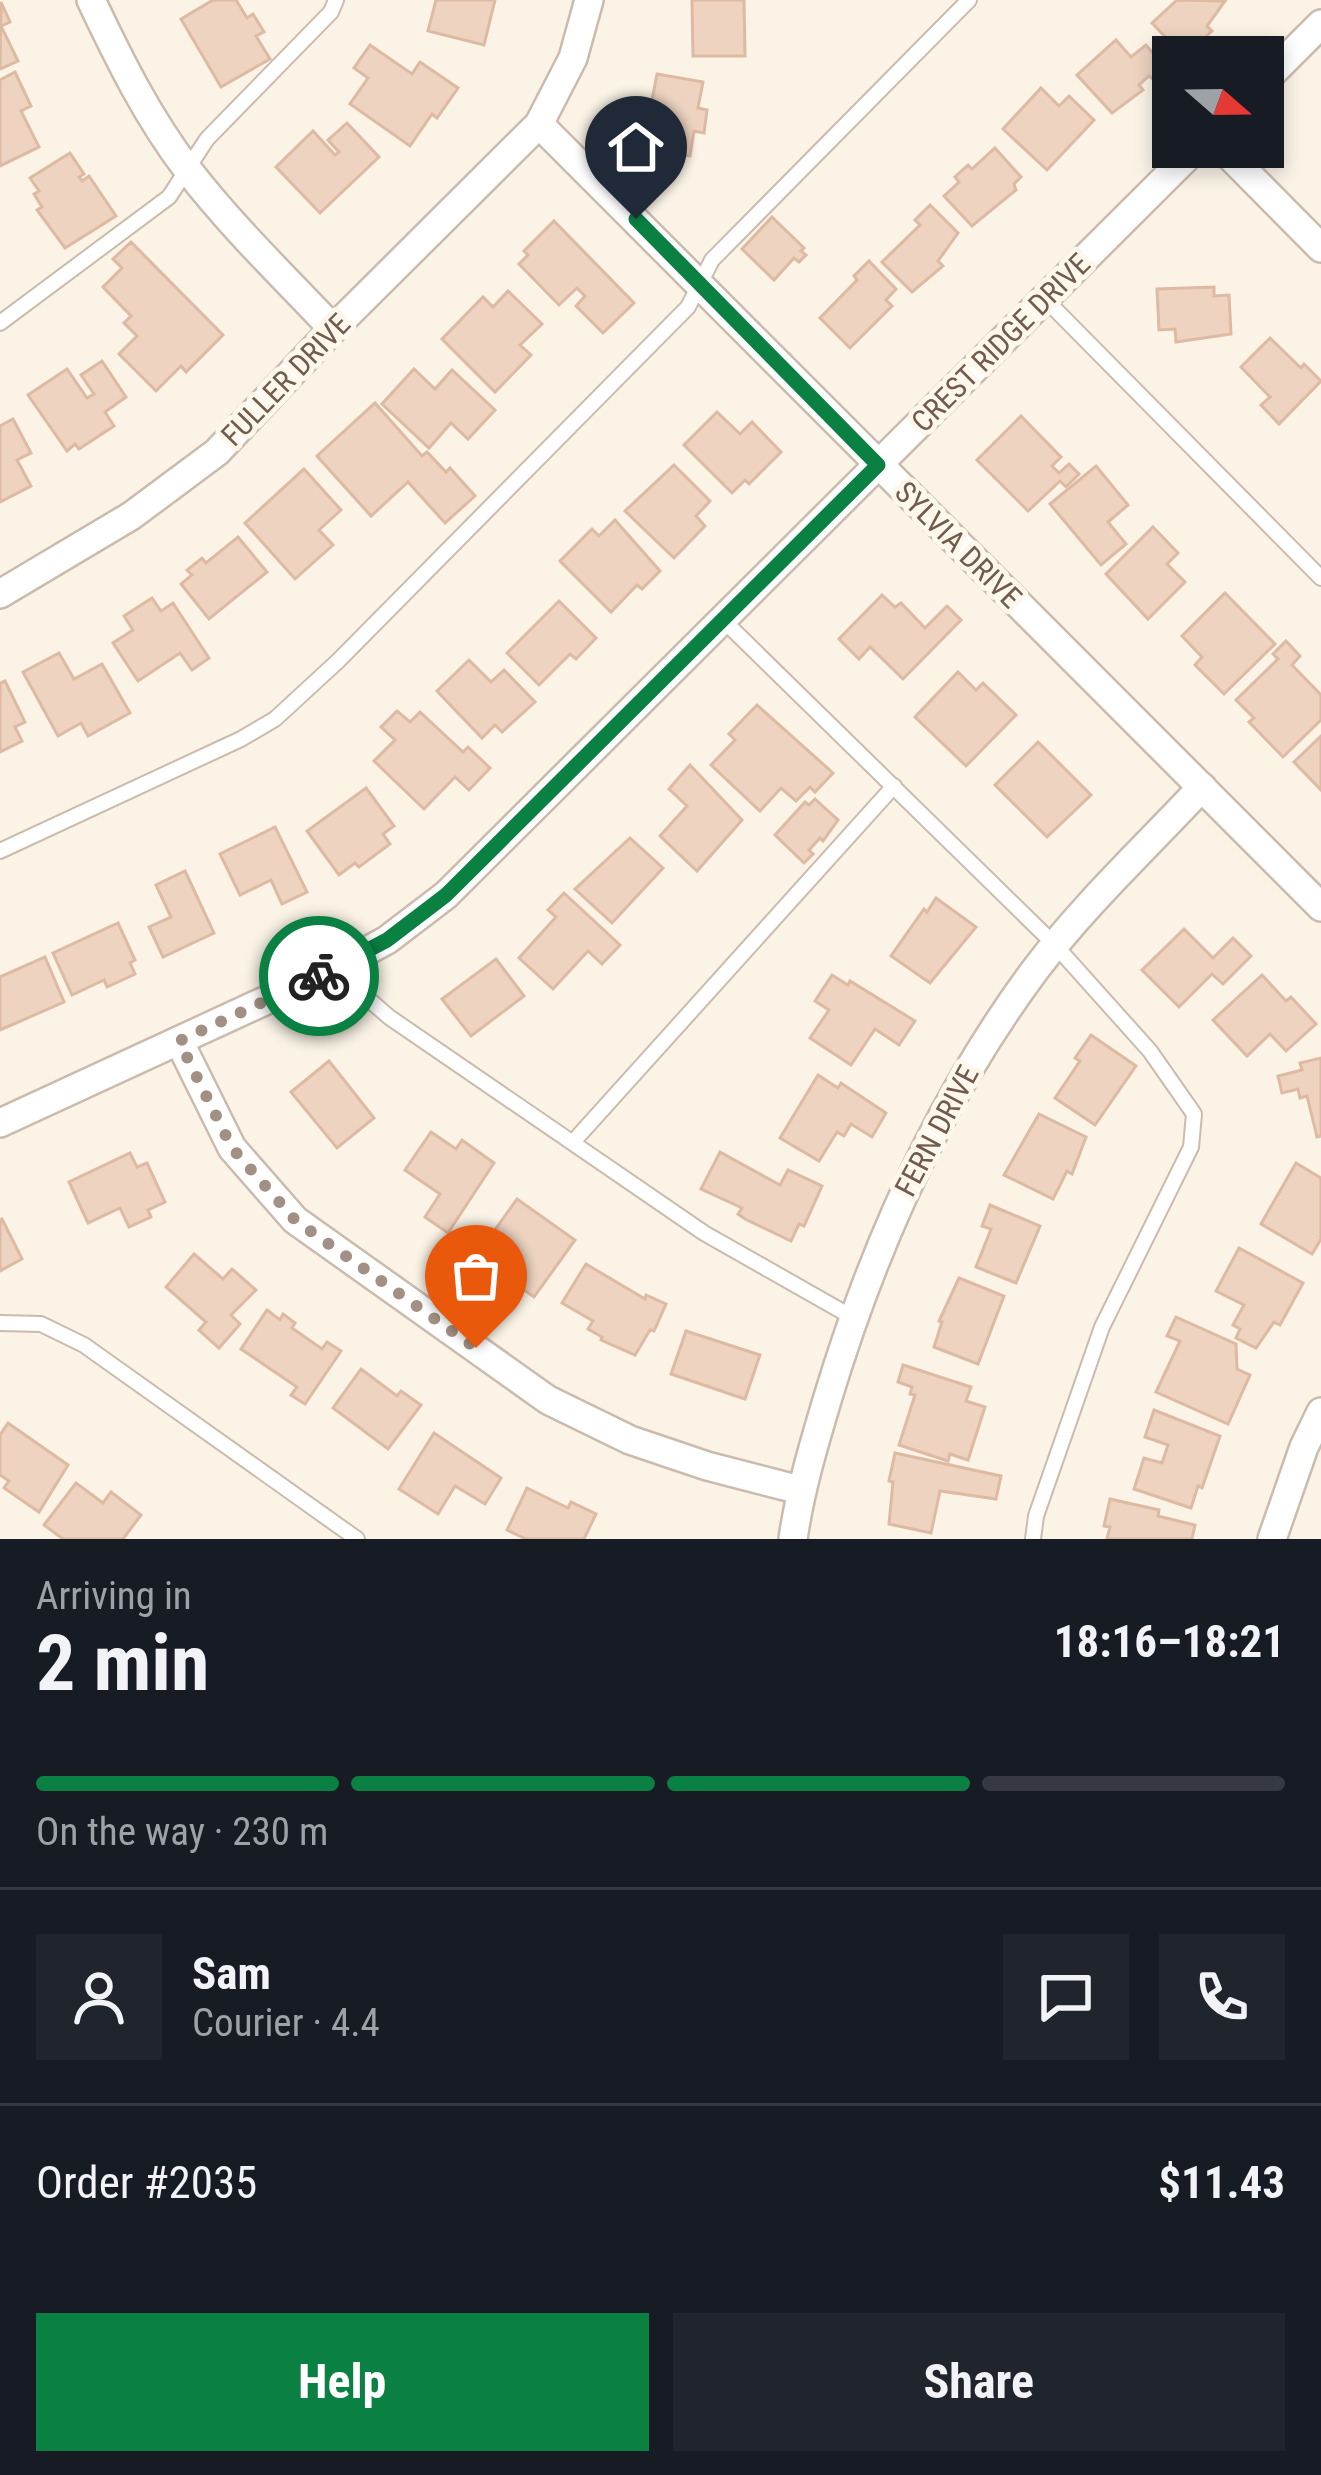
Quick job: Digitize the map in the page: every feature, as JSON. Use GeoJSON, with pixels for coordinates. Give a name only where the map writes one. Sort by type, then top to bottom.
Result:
{"type":"FeatureCollection","features":[{"type":"Feature","properties":{"kind":"street"},"geometry":{"type":"LineString","coordinates":[[91,0],[128,78],[186,167],[333,329]]}},
{"type":"Feature","properties":{"kind":"street"},"geometry":{"type":"LineString","coordinates":[[539,124],[573,58],[589,0]]}},
{"type":"Feature","properties":{"kind":"street"},"geometry":{"type":"LineString","coordinates":[[1284,61],[1321,24]]}},
{"type":"Feature","properties":{"kind":"street","name":"SYLVIA DRIVE"},"geometry":{"type":"LineString","coordinates":[[539,124],[1321,907]]}},
{"type":"Feature","properties":{"kind":"street","name":"FULLER DRIVE"},"geometry":{"type":"LineString","coordinates":[[0,594],[131,516],[217,452],[539,124]]}},
{"type":"Feature","properties":{"kind":"street","name":"CREST RIDGE DRIVE"},"geometry":{"type":"LineString","coordinates":[[0,1124],[334,969],[387,940],[446,895],[1177,168]]}},
{"type":"Feature","properties":{"kind":"street"},"geometry":{"type":"LineString","coordinates":[[1242,168],[1321,248]]}},
{"type":"Feature","properties":{"kind":"street","name":"FERN DRIVE"},"geometry":{"type":"LineString","coordinates":[[793,1539],[800,1490],[852,1317],[900,1197],[964,1081],[1055,945],[1202,787]]}},
{"type":"Feature","properties":{"kind":"street"},"geometry":{"type":"LineString","coordinates":[[179,1041],[232,1148],[295,1220],[548,1400],[630,1440],[800,1490]]}},
{"type":"Feature","properties":{"kind":"street"},"geometry":{"type":"LineString","coordinates":[[1272,1539],[1321,1412]]}},
{"type":"Feature","properties":{"kind":"lane"},"geometry":{"type":"LineString","coordinates":[[0,323],[169,197],[207,140],[331,12],[336,0]]}},
{"type":"Feature","properties":{"kind":"lane"},"geometry":{"type":"LineString","coordinates":[[944,0],[952,17]]}},
{"type":"Feature","properties":{"kind":"lane"},"geometry":{"type":"LineString","coordinates":[[0,851],[275,719],[688,307],[712,260],[969,0]]}},
{"type":"Feature","properties":{"kind":"lane"},"geometry":{"type":"LineString","coordinates":[[1045,299],[1321,578]]}},
{"type":"Feature","properties":{"kind":"lane"},"geometry":{"type":"LineString","coordinates":[[723,620],[1055,945],[1150,1051],[1194,1114],[1191,1147],[1102,1327],[1036,1516],[1033,1539]]}},
{"type":"Feature","properties":{"kind":"lane"},"geometry":{"type":"LineString","coordinates":[[573,1142],[894,786]]}},
{"type":"Feature","properties":{"kind":"lane"},"geometry":{"type":"LineString","coordinates":[[334,969],[388,1017],[704,1233],[852,1317]]}},
{"type":"Feature","properties":{"kind":"lane"},"geometry":{"type":"LineString","coordinates":[[0,1323],[41,1324],[84,1345],[357,1539]]}},
{"type":"Feature","properties":{"kind":"building"},"geometry":{"type":"Polygon","coordinates":[[[213,0],[236,0],[247,18],[253,14],[264,32],[256,36],[270,59],[221,87],[181,19],[213,0]]]}},
{"type":"Feature","properties":{"kind":"building"},"geometry":{"type":"Polygon","coordinates":[[[436,0],[495,0],[484,45],[428,31],[436,0]]]}},
{"type":"Feature","properties":{"kind":"building"},"geometry":{"type":"Polygon","coordinates":[[[692,0],[744,0],[745,56],[693,56],[692,0]]]}},
{"type":"Feature","properties":{"kind":"building"},"geometry":{"type":"Polygon","coordinates":[[[1177,0],[1225,1],[1207,26],[1212,31],[1207,36],[1165,36],[1152,23],[1177,0]]]}},
{"type":"Feature","properties":{"kind":"building"},"geometry":{"type":"Polygon","coordinates":[[[1,2],[10,22],[1,26],[18,61],[0,69],[1,2]]]}},
{"type":"Feature","properties":{"kind":"building"},"geometry":{"type":"Polygon","coordinates":[[[1116,40],[1131,57],[1146,45],[1152,52],[1152,78],[1149,76],[1139,85],[1143,90],[1112,113],[1077,75],[1116,40]]]}},
{"type":"Feature","properties":{"kind":"building"},"geometry":{"type":"Polygon","coordinates":[[[370,45],[412,74],[420,62],[458,88],[410,146],[350,104],[368,78],[354,68],[370,45]]]}},
{"type":"Feature","properties":{"kind":"building"},"geometry":{"type":"Polygon","coordinates":[[[15,72],[31,106],[21,111],[39,147],[0,166],[0,80],[15,72]]]}},
{"type":"Feature","properties":{"kind":"building"},"geometry":{"type":"Polygon","coordinates":[[[657,74],[703,82],[698,108],[707,110],[704,133],[694,131],[690,156],[643,147],[657,74]]]}},
{"type":"Feature","properties":{"kind":"building"},"geometry":{"type":"Polygon","coordinates":[[[1041,88],[1059,106],[1069,96],[1094,120],[1047,170],[1003,129],[1041,88]]]}},
{"type":"Feature","properties":{"kind":"building"},"geometry":{"type":"Polygon","coordinates":[[[347,123],[379,157],[320,213],[276,167],[313,131],[335,155],[339,152],[328,140],[347,123]]]}},
{"type":"Feature","properties":{"kind":"building"},"geometry":{"type":"Polygon","coordinates":[[[995,148],[1021,177],[1014,184],[1016,190],[972,226],[944,196],[959,182],[955,177],[995,148]]]}},
{"type":"Feature","properties":{"kind":"building"},"geometry":{"type":"Polygon","coordinates":[[[70,153],[84,174],[79,177],[82,181],[89,176],[116,216],[65,248],[37,210],[42,207],[34,194],[39,191],[30,178],[70,153]]]}},
{"type":"Feature","properties":{"kind":"building"},"geometry":{"type":"Polygon","coordinates":[[[930,205],[958,233],[938,261],[943,266],[912,292],[882,262],[920,225],[915,220],[930,205]]]}},
{"type":"Feature","properties":{"kind":"building"},"geometry":{"type":"Polygon","coordinates":[[[772,217],[806,255],[799,262],[794,258],[774,280],[742,249],[772,217]]]}},
{"type":"Feature","properties":{"kind":"building"},"geometry":{"type":"Polygon","coordinates":[[[554,221],[634,303],[603,333],[576,306],[585,296],[577,288],[559,305],[519,264],[528,255],[524,251],[554,221]]]}},
{"type":"Feature","properties":{"kind":"building"},"geometry":{"type":"Polygon","coordinates":[[[131,242],[223,335],[186,372],[181,366],[156,391],[119,354],[137,336],[124,323],[131,316],[103,287],[122,268],[113,259],[131,242]]]}},
{"type":"Feature","properties":{"kind":"building"},"geometry":{"type":"Polygon","coordinates":[[[869,261],[896,289],[886,300],[892,306],[850,348],[820,318],[869,261]]]}},
{"type":"Feature","properties":{"kind":"building"},"geometry":{"type":"Polygon","coordinates":[[[1214,287],[1214,296],[1229,295],[1231,334],[1176,342],[1175,329],[1159,330],[1157,289],[1214,287]]]}},
{"type":"Feature","properties":{"kind":"building"},"geometry":{"type":"Polygon","coordinates":[[[508,291],[542,324],[520,345],[531,355],[495,392],[442,339],[483,297],[493,307],[508,291]]]}},
{"type":"Feature","properties":{"kind":"building"},"geometry":{"type":"Polygon","coordinates":[[[1270,338],[1321,381],[1279,424],[1261,405],[1270,397],[1241,367],[1270,338]]]}},
{"type":"Feature","properties":{"kind":"building"},"geometry":{"type":"Polygon","coordinates":[[[102,361],[126,397],[105,412],[114,426],[79,449],[75,444],[67,451],[28,395],[67,369],[87,398],[94,394],[81,375],[102,361]]]}},
{"type":"Feature","properties":{"kind":"building"},"geometry":{"type":"Polygon","coordinates":[[[414,369],[435,389],[452,370],[495,410],[468,439],[451,423],[429,448],[382,404],[414,369]]]}},
{"type":"Feature","properties":{"kind":"building"},"geometry":{"type":"Polygon","coordinates":[[[375,403],[422,456],[427,452],[446,472],[450,468],[475,496],[445,523],[408,482],[371,516],[317,456],[375,403]]]}},
{"type":"Feature","properties":{"kind":"building"},"geometry":{"type":"Polygon","coordinates":[[[717,412],[740,434],[752,422],[781,452],[749,484],[745,480],[732,493],[684,445],[717,412]]]}},
{"type":"Feature","properties":{"kind":"building"},"geometry":{"type":"Polygon","coordinates":[[[1021,416],[1061,457],[1052,466],[1059,473],[1069,464],[1079,474],[1066,487],[1060,481],[1028,511],[977,460],[1021,416]]]}},
{"type":"Feature","properties":{"kind":"building"},"geometry":{"type":"Polygon","coordinates":[[[13,419],[31,453],[17,460],[31,486],[0,502],[0,426],[13,419]]]}},
{"type":"Feature","properties":{"kind":"building"},"geometry":{"type":"Polygon","coordinates":[[[674,465],[710,501],[696,516],[705,526],[674,558],[625,511],[674,465]]]}},
{"type":"Feature","properties":{"kind":"building"},"geometry":{"type":"Polygon","coordinates":[[[1096,466],[1128,505],[1108,522],[1126,544],[1101,565],[1050,504],[1096,466]]]}},
{"type":"Feature","properties":{"kind":"building"},"geometry":{"type":"Polygon","coordinates":[[[304,469],[341,510],[319,530],[333,545],[295,579],[245,523],[304,469]]]}},
{"type":"Feature","properties":{"kind":"building"},"geometry":{"type":"Polygon","coordinates":[[[615,520],[660,571],[642,589],[637,585],[611,612],[560,561],[592,529],[599,536],[615,520]]]}},
{"type":"Feature","properties":{"kind":"building"},"geometry":{"type":"Polygon","coordinates":[[[1153,527],[1178,553],[1167,564],[1185,582],[1148,619],[1106,574],[1153,527]]]}},
{"type":"Feature","properties":{"kind":"building"},"geometry":{"type":"Polygon","coordinates":[[[238,537],[267,572],[209,619],[181,584],[192,575],[187,570],[202,558],[206,563],[238,537]]]}},
{"type":"Feature","properties":{"kind":"building"},"geometry":{"type":"Polygon","coordinates":[[[1225,593],[1275,644],[1224,694],[1195,665],[1202,657],[1182,636],[1225,593]]]}},
{"type":"Feature","properties":{"kind":"building"},"geometry":{"type":"Polygon","coordinates":[[[882,595],[895,607],[901,603],[925,628],[947,606],[961,620],[903,679],[870,647],[859,659],[839,639],[882,595]]]}},
{"type":"Feature","properties":{"kind":"building"},"geometry":{"type":"Polygon","coordinates":[[[152,598],[161,611],[173,603],[209,658],[192,670],[180,653],[138,681],[113,643],[133,630],[124,616],[152,598]]]}},
{"type":"Feature","properties":{"kind":"building"},"geometry":{"type":"Polygon","coordinates":[[[559,601],[596,638],[576,659],[570,654],[539,685],[507,653],[559,601]]]}},
{"type":"Feature","properties":{"kind":"building"},"geometry":{"type":"Polygon","coordinates":[[[1286,641],[1300,656],[1292,665],[1321,695],[1321,720],[1283,757],[1249,722],[1254,718],[1236,700],[1278,659],[1273,654],[1286,641]]]}},
{"type":"Feature","properties":{"kind":"building"},"geometry":{"type":"Polygon","coordinates":[[[59,653],[74,679],[102,664],[130,713],[88,736],[81,723],[58,736],[23,672],[59,653]]]}},
{"type":"Feature","properties":{"kind":"building"},"geometry":{"type":"Polygon","coordinates":[[[469,660],[491,682],[504,670],[535,702],[502,732],[495,725],[482,738],[437,691],[469,660]]]}},
{"type":"Feature","properties":{"kind":"building"},"geometry":{"type":"Polygon","coordinates":[[[958,672],[976,690],[983,683],[1016,715],[966,766],[915,717],[958,672]]]}},
{"type":"Feature","properties":{"kind":"building"},"geometry":{"type":"Polygon","coordinates":[[[5,681],[25,722],[15,727],[22,741],[0,752],[0,683],[5,681]]]}},
{"type":"Feature","properties":{"kind":"building"},"geometry":{"type":"Polygon","coordinates":[[[757,705],[833,773],[815,792],[810,787],[796,801],[781,788],[760,811],[711,765],[735,740],[729,734],[757,705]]]}},
{"type":"Feature","properties":{"kind":"building"},"geometry":{"type":"Polygon","coordinates":[[[397,711],[410,722],[420,712],[463,752],[468,747],[490,768],[469,790],[455,777],[424,809],[374,761],[395,740],[381,727],[397,711]]]}},
{"type":"Feature","properties":{"kind":"building"},"geometry":{"type":"Polygon","coordinates":[[[1321,736],[1321,790],[1294,762],[1321,736]]]}},
{"type":"Feature","properties":{"kind":"building"},"geometry":{"type":"Polygon","coordinates":[[[1038,742],[1091,795],[1047,837],[995,785],[1038,742]]]}},
{"type":"Feature","properties":{"kind":"building"},"geometry":{"type":"Polygon","coordinates":[[[690,765],[742,820],[697,871],[660,836],[687,806],[669,789],[690,765]]]}},
{"type":"Feature","properties":{"kind":"building"},"geometry":{"type":"Polygon","coordinates":[[[366,788],[394,826],[383,834],[390,844],[339,875],[307,831],[366,788]]]}},
{"type":"Feature","properties":{"kind":"building"},"geometry":{"type":"Polygon","coordinates":[[[815,799],[838,820],[823,841],[820,838],[809,850],[813,854],[804,863],[775,835],[805,802],[809,805],[815,799]]]}},
{"type":"Feature","properties":{"kind":"building"},"geometry":{"type":"Polygon","coordinates":[[[275,827],[307,892],[282,904],[271,880],[240,895],[220,854],[275,827]]]}},
{"type":"Feature","properties":{"kind":"building"},"geometry":{"type":"Polygon","coordinates":[[[630,838],[663,868],[612,923],[575,889],[630,838]]]}},
{"type":"Feature","properties":{"kind":"building"},"geometry":{"type":"Polygon","coordinates":[[[185,871],[214,933],[163,957],[149,927],[171,917],[156,885],[185,871]]]}},
{"type":"Feature","properties":{"kind":"building"},"geometry":{"type":"Polygon","coordinates":[[[564,893],[620,945],[602,964],[588,951],[553,989],[519,958],[556,917],[548,910],[564,893]]]}},
{"type":"Feature","properties":{"kind":"building"},"geometry":{"type":"Polygon","coordinates":[[[936,898],[976,927],[930,983],[891,956],[936,898]]]}},
{"type":"Feature","properties":{"kind":"building"},"geometry":{"type":"Polygon","coordinates":[[[118,923],[135,960],[130,963],[135,974],[107,987],[104,980],[72,995],[53,953],[118,923]]]}},
{"type":"Feature","properties":{"kind":"building"},"geometry":{"type":"Polygon","coordinates":[[[1184,929],[1213,958],[1233,938],[1251,956],[1223,984],[1212,974],[1179,1007],[1142,970],[1184,929]]]}},
{"type":"Feature","properties":{"kind":"building"},"geometry":{"type":"Polygon","coordinates":[[[45,957],[64,1002],[0,1030],[0,977],[45,957]]]}},
{"type":"Feature","properties":{"kind":"building"},"geometry":{"type":"Polygon","coordinates":[[[496,959],[524,996],[471,1036],[442,999],[496,959]]]}},
{"type":"Feature","properties":{"kind":"building"},"geometry":{"type":"Polygon","coordinates":[[[832,975],[915,1021],[899,1045],[875,1029],[851,1065],[810,1038],[829,1010],[815,1001],[832,975]]]}},
{"type":"Feature","properties":{"kind":"building"},"geometry":{"type":"Polygon","coordinates":[[[1262,975],[1316,1024],[1286,1051],[1270,1034],[1247,1056],[1213,1020],[1262,975]]]}},
{"type":"Feature","properties":{"kind":"building"},"geometry":{"type":"Polygon","coordinates":[[[1091,1035],[1136,1066],[1095,1125],[1055,1098],[1091,1035]]]}},
{"type":"Feature","properties":{"kind":"building"},"geometry":{"type":"Polygon","coordinates":[[[1321,1058],[1321,1136],[1317,1137],[1307,1096],[1300,1098],[1298,1089],[1282,1093],[1278,1076],[1302,1070],[1300,1063],[1321,1058]]]}},
{"type":"Feature","properties":{"kind":"building"},"geometry":{"type":"Polygon","coordinates":[[[329,1061],[374,1118],[337,1148],[291,1092],[329,1061]]]}},
{"type":"Feature","properties":{"kind":"building"},"geometry":{"type":"Polygon","coordinates":[[[818,1075],[838,1088],[841,1083],[886,1113],[872,1137],[851,1124],[844,1136],[837,1132],[819,1161],[780,1138],[818,1075]]]}},
{"type":"Feature","properties":{"kind":"building"},"geometry":{"type":"Polygon","coordinates":[[[1039,1114],[1086,1137],[1072,1174],[1067,1171],[1053,1199],[1004,1175],[1039,1114]]]}},
{"type":"Feature","properties":{"kind":"building"},"geometry":{"type":"Polygon","coordinates":[[[431,1132],[456,1149],[462,1140],[494,1163],[448,1233],[425,1217],[440,1194],[405,1170],[431,1132]]]}},
{"type":"Feature","properties":{"kind":"building"},"geometry":{"type":"Polygon","coordinates":[[[720,1152],[780,1185],[788,1170],[822,1186],[804,1226],[799,1224],[791,1241],[745,1219],[738,1214],[742,1208],[701,1189],[720,1152]]]}},
{"type":"Feature","properties":{"kind":"building"},"geometry":{"type":"Polygon","coordinates":[[[130,1153],[137,1167],[147,1163],[165,1202],[148,1210],[151,1217],[129,1227],[120,1208],[88,1223],[69,1182],[130,1153]]]}},
{"type":"Feature","properties":{"kind":"building"},"geometry":{"type":"Polygon","coordinates":[[[1296,1163],[1321,1178],[1321,1239],[1312,1254],[1261,1224],[1296,1163]]]}},
{"type":"Feature","properties":{"kind":"building"},"geometry":{"type":"Polygon","coordinates":[[[517,1199],[575,1240],[534,1297],[491,1267],[494,1262],[479,1252],[517,1199]]]}},
{"type":"Feature","properties":{"kind":"building"},"geometry":{"type":"Polygon","coordinates":[[[990,1205],[1040,1226],[1016,1283],[976,1267],[991,1229],[982,1226],[990,1205]]]}},
{"type":"Feature","properties":{"kind":"building"},"geometry":{"type":"Polygon","coordinates":[[[0,1220],[22,1259],[0,1271],[0,1220]]]}},
{"type":"Feature","properties":{"kind":"building"},"geometry":{"type":"Polygon","coordinates":[[[1239,1248],[1303,1283],[1280,1325],[1274,1322],[1256,1348],[1236,1338],[1240,1329],[1233,1325],[1244,1305],[1216,1291],[1239,1248]]]}},
{"type":"Feature","properties":{"kind":"building"},"geometry":{"type":"Polygon","coordinates":[[[194,1254],[223,1279],[232,1269],[256,1290],[231,1315],[240,1324],[219,1348],[199,1330],[206,1322],[166,1287],[194,1254]]]}},
{"type":"Feature","properties":{"kind":"building"},"geometry":{"type":"Polygon","coordinates":[[[586,1264],[645,1299],[646,1295],[666,1304],[654,1331],[650,1330],[635,1355],[601,1340],[588,1329],[593,1321],[562,1303],[586,1264]]]}},
{"type":"Feature","properties":{"kind":"building"},"geometry":{"type":"Polygon","coordinates":[[[959,1278],[1004,1296],[978,1364],[934,1347],[939,1321],[959,1278]]]}},
{"type":"Feature","properties":{"kind":"building"},"geometry":{"type":"Polygon","coordinates":[[[267,1310],[280,1320],[283,1314],[295,1323],[292,1328],[322,1349],[327,1342],[341,1351],[305,1404],[291,1395],[297,1387],[241,1349],[267,1310]]]}},
{"type":"Feature","properties":{"kind":"building"},"geometry":{"type":"Polygon","coordinates":[[[1176,1317],[1236,1344],[1237,1369],[1250,1375],[1228,1424],[1156,1392],[1180,1341],[1167,1336],[1176,1317]]]}},
{"type":"Feature","properties":{"kind":"building"},"geometry":{"type":"Polygon","coordinates":[[[686,1331],[760,1355],[745,1399],[671,1374],[686,1331]]]}},
{"type":"Feature","properties":{"kind":"building"},"geometry":{"type":"Polygon","coordinates":[[[903,1365],[971,1387],[966,1401],[985,1407],[968,1460],[950,1454],[948,1461],[899,1445],[915,1395],[910,1394],[912,1387],[898,1382],[903,1365]]]}},
{"type":"Feature","properties":{"kind":"building"},"geometry":{"type":"Polygon","coordinates":[[[361,1369],[397,1396],[401,1391],[421,1405],[388,1449],[333,1408],[361,1369]]]}},
{"type":"Feature","properties":{"kind":"building"},"geometry":{"type":"Polygon","coordinates":[[[1154,1410],[1220,1436],[1191,1508],[1134,1489],[1144,1458],[1162,1463],[1168,1445],[1145,1437],[1154,1410]]]}},
{"type":"Feature","properties":{"kind":"building"},"geometry":{"type":"Polygon","coordinates":[[[8,1423],[68,1465],[39,1512],[4,1488],[9,1481],[0,1475],[0,1435],[8,1423]]]}},
{"type":"Feature","properties":{"kind":"building"},"geometry":{"type":"Polygon","coordinates":[[[434,1433],[501,1478],[485,1504],[455,1486],[438,1514],[399,1489],[434,1433]]]}},
{"type":"Feature","properties":{"kind":"building"},"geometry":{"type":"Polygon","coordinates":[[[895,1453],[1001,1476],[996,1499],[940,1491],[931,1533],[889,1524],[893,1482],[889,1481],[895,1453]]]}},
{"type":"Feature","properties":{"kind":"building"},"geometry":{"type":"Polygon","coordinates":[[[76,1483],[103,1503],[111,1492],[141,1515],[123,1539],[63,1539],[44,1525],[76,1483]]]}},
{"type":"Feature","properties":{"kind":"building"},"geometry":{"type":"Polygon","coordinates":[[[527,1488],[568,1508],[571,1502],[596,1514],[584,1539],[526,1539],[507,1530],[527,1488]]]}},
{"type":"Feature","properties":{"kind":"building"},"geometry":{"type":"Polygon","coordinates":[[[1110,1499],[1159,1510],[1158,1516],[1195,1525],[1192,1539],[1107,1539],[1110,1527],[1104,1526],[1110,1499]]]}},
{"type":"Feature","properties":{"kind":"way so far"},"geometry":{"type":"LineString","coordinates":[[319,976],[179,1041],[232,1148],[295,1220],[476,1348]]}},
{"type":"Feature","properties":{"kind":"route"},"geometry":{"type":"LineString","coordinates":[[319,976],[387,940],[446,895],[878,465],[636,219]]}}]}
